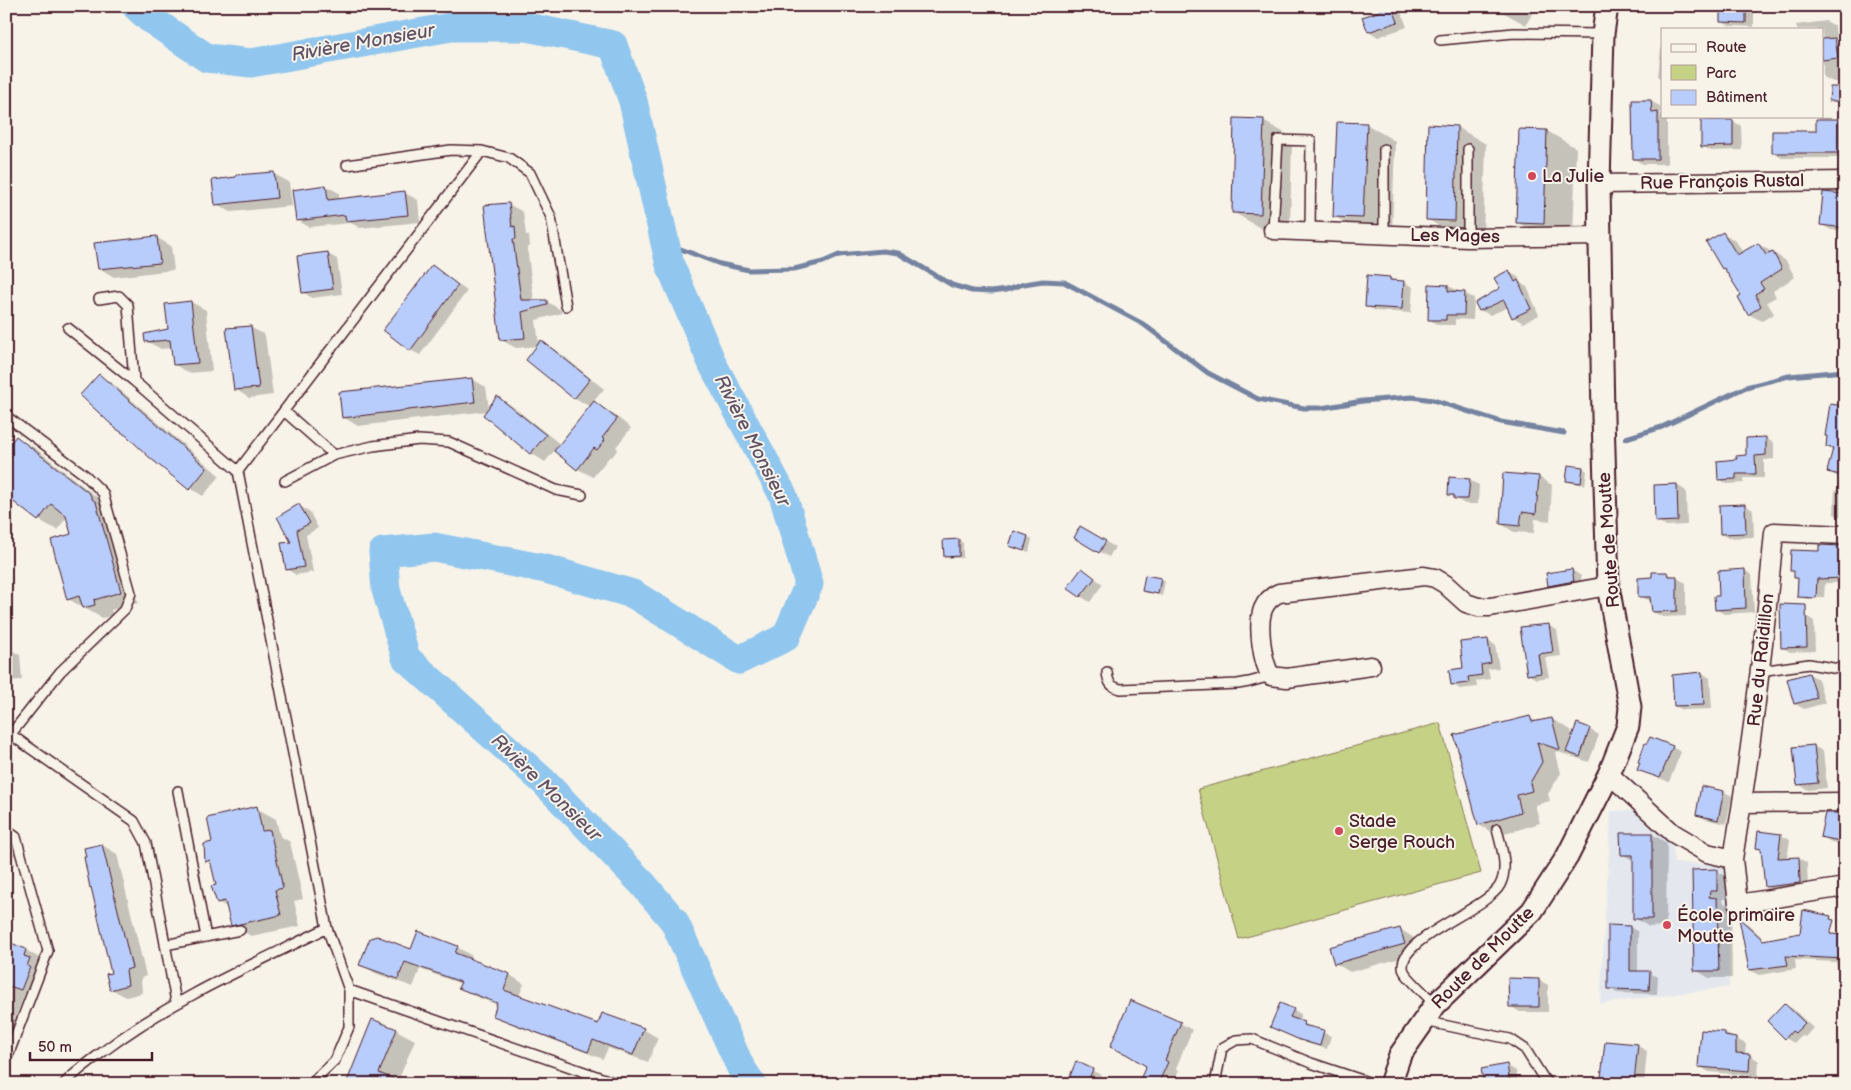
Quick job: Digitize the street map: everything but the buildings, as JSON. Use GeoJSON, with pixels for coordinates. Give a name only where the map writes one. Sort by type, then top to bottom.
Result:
{"type":"FeatureCollection","features":[{"type":"Feature","properties":{"kind":"street","name":"Route de Moutte"},"geometry":{"type":"LineString","coordinates":[[1390,1084],[1400,1055],[1430,1013],[1532,911],[1567,857],[1609,774],[1629,716],[1608,586],[1602,417],[1600,184],[1603,34],[1607,6]]}},
{"type":"Feature","properties":{"kind":"street","name":"Rue François Rustal"},"geometry":{"type":"LineString","coordinates":[[1600,184],[1845,181]]}},
{"type":"Feature","properties":{"kind":"street","name":"Les Mages"},"geometry":{"type":"LineString","coordinates":[[1273,230],[1468,238],[1600,236]]}},
{"type":"Feature","properties":{"kind":"street","name":"Rue du Raidillon"},"geometry":{"type":"LineString","coordinates":[[1845,534],[1774,532],[1754,726],[1733,859],[1738,904],[1845,887]]}},
{"type":"Feature","properties":{"kind":"street"},"geometry":{"type":"LineString","coordinates":[[1371,666],[1287,678],[1271,676],[1266,668],[1261,629],[1263,610],[1271,597],[1279,593],[1424,576],[1435,578],[1445,584],[1466,603],[1478,607],[1608,586]]}},
{"type":"Feature","properties":{"kind":"street"},"geometry":{"type":"LineString","coordinates":[[1609,774],[1673,833],[1707,853],[1733,859]]}},
{"type":"Feature","properties":{"kind":"street"},"geometry":{"type":"LineString","coordinates":[[1742,803],[1845,802]]}},
{"type":"Feature","properties":{"kind":"lane"},"geometry":{"type":"LineString","coordinates":[[1440,40],[1514,33],[1603,34]]}},
{"type":"Feature","properties":{"kind":"lane","name":"Les Mages"},"geometry":{"type":"LineString","coordinates":[[1273,230],[1278,140],[1311,141],[1310,232]]}},
{"type":"Feature","properties":{"kind":"lane"},"geometry":{"type":"LineString","coordinates":[[1384,149],[1384,235]]}},
{"type":"Feature","properties":{"kind":"lane"},"geometry":{"type":"LineString","coordinates":[[1468,149],[1468,238]]}},
{"type":"Feature","properties":{"kind":"lane"},"geometry":{"type":"LineString","coordinates":[[347,165],[451,150],[482,151],[509,158],[530,173],[551,217],[566,306]]}},
{"type":"Feature","properties":{"kind":"lane"},"geometry":{"type":"LineString","coordinates":[[238,471],[482,151]]}},
{"type":"Feature","properties":{"kind":"lane"},"geometry":{"type":"LineString","coordinates":[[99,299],[118,296],[128,306],[134,381]]}},
{"type":"Feature","properties":{"kind":"lane"},"geometry":{"type":"LineString","coordinates":[[68,328],[134,381],[238,471],[326,928],[349,990],[349,1027],[335,1060],[310,1084]]}},
{"type":"Feature","properties":{"kind":"lane"},"geometry":{"type":"LineString","coordinates":[[284,410],[334,455]]}},
{"type":"Feature","properties":{"kind":"lane"},"geometry":{"type":"LineString","coordinates":[[6,416],[85,475],[103,493],[131,593],[125,610],[60,672],[9,733],[134,821],[146,843],[176,1002]]}},
{"type":"Feature","properties":{"kind":"lane"},"geometry":{"type":"LineString","coordinates":[[285,481],[334,455],[373,446],[419,440],[449,442],[556,490],[582,495]]}},
{"type":"Feature","properties":{"kind":"lane"},"geometry":{"type":"LineString","coordinates":[[1760,671],[1809,664],[1845,670]]}},
{"type":"Feature","properties":{"kind":"lane"},"geometry":{"type":"LineString","coordinates":[[1107,672],[1110,685],[1113,688],[1121,689],[1238,684],[1271,676]]}},
{"type":"Feature","properties":{"kind":"lane"},"geometry":{"type":"LineString","coordinates":[[178,790],[206,937]]}},
{"type":"Feature","properties":{"kind":"lane"},"geometry":{"type":"LineString","coordinates":[[1497,829],[1504,856],[1501,884],[1481,902],[1446,923],[1408,950],[1403,962],[1405,972],[1430,1013],[1510,1039],[1525,1049],[1546,1084]]}},
{"type":"Feature","properties":{"kind":"lane"},"geometry":{"type":"LineString","coordinates":[[6,830],[16,837],[48,951],[9,1054],[6,1055]]}},
{"type":"Feature","properties":{"kind":"lane"},"geometry":{"type":"LineString","coordinates":[[64,1084],[75,1072],[134,1029],[176,1002],[326,928]]}},
{"type":"Feature","properties":{"kind":"lane"},"geometry":{"type":"LineString","coordinates":[[165,944],[240,930]]}},
{"type":"Feature","properties":{"kind":"lane"},"geometry":{"type":"LineString","coordinates":[[349,990],[619,1084]]}},
{"type":"Feature","properties":{"kind":"lane"},"geometry":{"type":"LineString","coordinates":[[1214,1084],[1222,1048],[1236,1040],[1252,1039],[1311,1063],[1374,1084]]}},
{"type":"Feature","properties":{"kind":"shaded area","name":"École primaire Moutte"},"geometry":{"type":"Polygon","coordinates":[[[1642,810],[1673,840],[1674,863],[1730,864],[1729,987],[1600,1004],[1611,811],[1642,810]]]}},
{"type":"Feature","properties":{"kind":"green space","name":"Stade Serge Rouch"},"geometry":{"type":"Polygon","coordinates":[[[1440,723],[1481,873],[1239,939],[1198,789],[1440,723]]]}},
{"type":"Feature","properties":{"kind":"waterway","name":"Rivière Monsieur"},"geometry":{"type":"LineString","coordinates":[[136,6],[149,18],[207,58],[251,63],[451,27],[527,27],[613,45],[633,101],[670,265],[713,365],[783,495],[809,584],[786,637],[739,660],[633,594],[546,569],[434,547],[383,552],[386,590],[406,658],[543,781],[642,883],[674,921],[741,1068],[752,1084]]}},
{"type":"Feature","properties":{"kind":"waterway"},"geometry":{"type":"LineString","coordinates":[[665,243],[720,264],[749,270],[794,269],[823,262],[839,255],[883,251],[898,253],[952,285],[972,291],[991,292],[1006,290],[1024,284],[1043,281],[1064,282],[1143,324],[1208,373],[1258,399],[1304,408],[1321,408],[1363,401],[1412,397],[1433,400],[1501,422],[1564,433]]}},
{"type":"Feature","properties":{"kind":"waterway"},"geometry":{"type":"LineString","coordinates":[[1626,438],[1662,427],[1746,387],[1789,376],[1845,371]]}},
{"type":"Feature","properties":{"kind":"place","name":"La Julie"},"geometry":{"type":"Point","coordinates":[1532,176]}},
{"type":"Feature","properties":{"kind":"place","name":"Stade Serge Rouch"},"geometry":{"type":"Point","coordinates":[1339,831]}},
{"type":"Feature","properties":{"kind":"place","name":"École primaire Moutte"},"geometry":{"type":"Point","coordinates":[1667,925]}}]}
